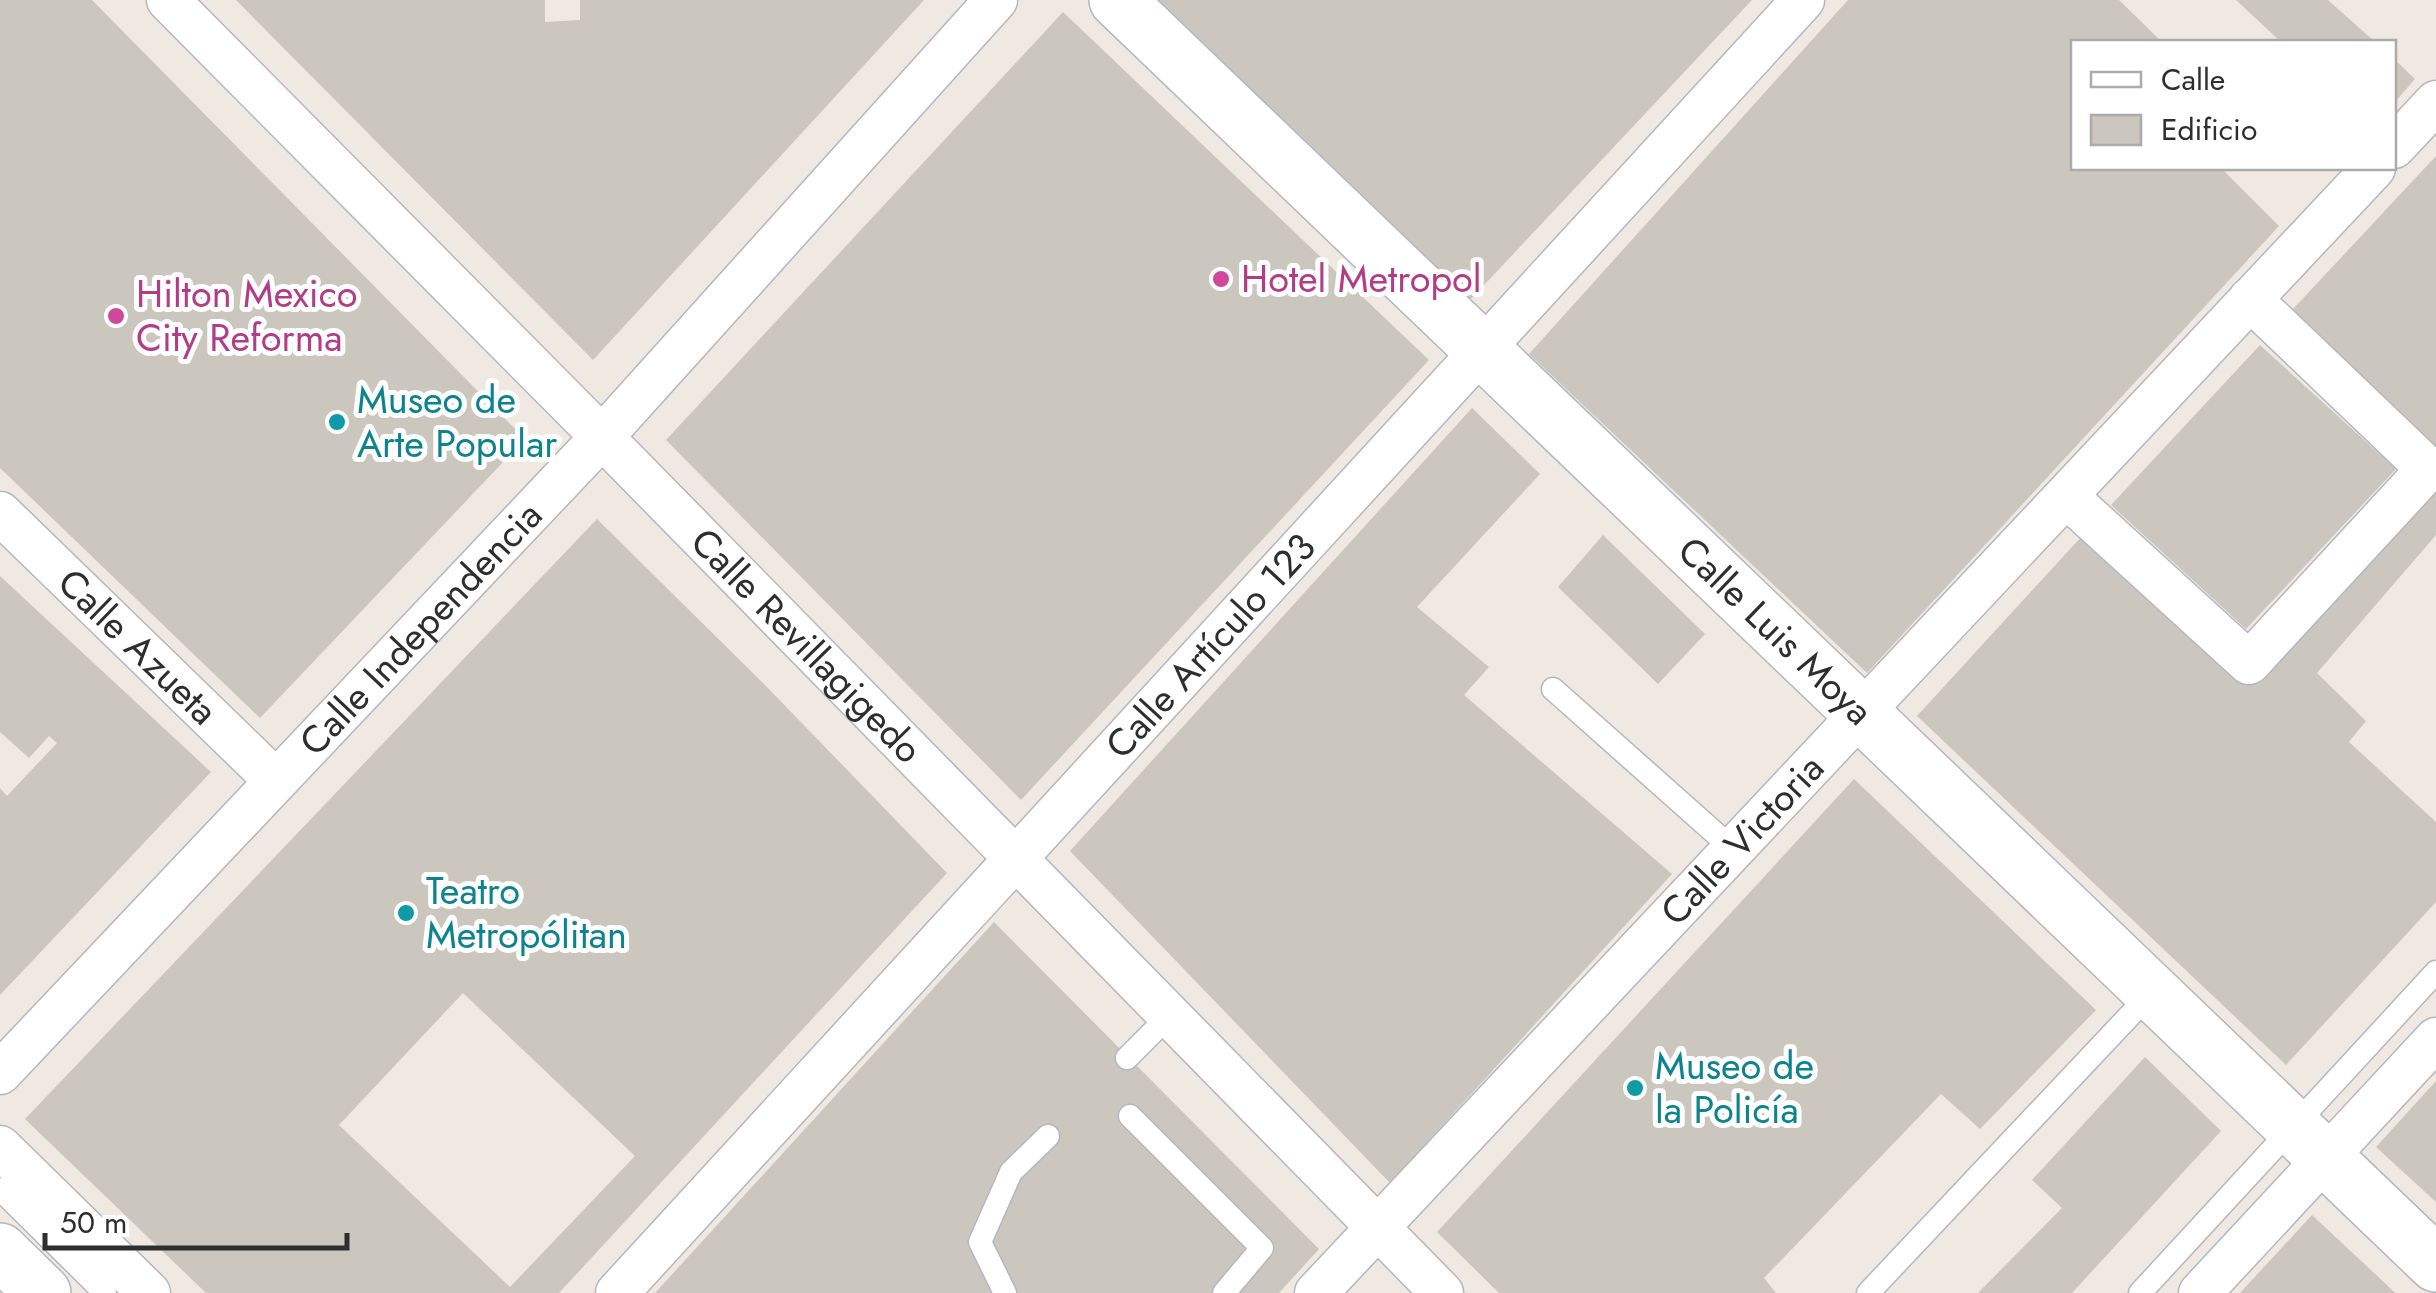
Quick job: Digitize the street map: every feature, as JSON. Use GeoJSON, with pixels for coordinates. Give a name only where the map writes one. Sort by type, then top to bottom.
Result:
{"type":"FeatureCollection","features":[{"type":"Feature","properties":{"kind":"street","name":"Calle Revillagigedo"},"geometry":{"type":"LineString","coordinates":[[168,0],[602,436],[1442,1293]]}},
{"type":"Feature","properties":{"kind":"street","name":"Calle Independencia"},"geometry":{"type":"LineString","coordinates":[[0,1072],[602,436],[996,0]]}},
{"type":"Feature","properties":{"kind":"street","name":"Calle Luis Moya"},"geometry":{"type":"LineString","coordinates":[[1117,0],[2436,1264]]}},
{"type":"Feature","properties":{"kind":"street","name":"Calle Artículo 123"},"geometry":{"type":"LineString","coordinates":[[617,1293],[1802,0]]}},
{"type":"Feature","properties":{"kind":"street"},"geometry":{"type":"LineString","coordinates":[[2396,145],[2436,102]]}},
{"type":"Feature","properties":{"kind":"street","name":"Calle Victoria"},"geometry":{"type":"LineString","coordinates":[[1316,1293],[2372,170]]}},
{"type":"Feature","properties":{"kind":"street"},"geometry":{"type":"LineString","coordinates":[[2066,496],[2248,663],[2262,650],[2428,469],[2250,300]]}},
{"type":"Feature","properties":{"kind":"street","name":"Calle Azueta"},"geometry":{"type":"LineString","coordinates":[[0,513],[276,781]]}},
{"type":"Feature","properties":{"kind":"street"},"geometry":{"type":"LineString","coordinates":[[2200,1293],[2309,1143],[2436,1039]]}},
{"type":"Feature","properties":{"kind":"street"},"geometry":{"type":"LineString","coordinates":[[0,1146],[149,1293]]}},
{"type":"Feature","properties":{"kind":"street"},"geometry":{"type":"LineString","coordinates":[[0,1251],[43,1293]]}},
{"type":"Feature","properties":{"kind":"lane"},"geometry":{"type":"LineString","coordinates":[[1553,689],[1733,849]]}},
{"type":"Feature","properties":{"kind":"lane"},"geometry":{"type":"LineString","coordinates":[[2140,1293],[2309,1143],[2436,972]]}},
{"type":"Feature","properties":{"kind":"lane"},"geometry":{"type":"LineString","coordinates":[[1868,1293],[2152,992]]}},
{"type":"Feature","properties":{"kind":"lane"},"geometry":{"type":"LineString","coordinates":[[1126,1058],[1169,1016]]}},
{"type":"Feature","properties":{"kind":"lane"},"geometry":{"type":"LineString","coordinates":[[1130,1116],[1262,1248],[1224,1293]]}},
{"type":"Feature","properties":{"kind":"lane"},"geometry":{"type":"LineString","coordinates":[[1006,1293],[980,1242],[1011,1172],[1048,1136]]}},
{"type":"Feature","properties":{"kind":"lane"},"geometry":{"type":"LineString","coordinates":[[0,1189],[105,1293]]}},
{"type":"Feature","properties":{"kind":"building"},"geometry":{"type":"Polygon","coordinates":[[[0,0],[92,0],[525,439],[260,718],[0,468],[0,0]]]}},
{"type":"Feature","properties":{"kind":"building"},"geometry":{"type":"Polygon","coordinates":[[[236,0],[545,0],[545,22],[580,20],[580,0],[924,0],[593,360],[236,0]]]}},
{"type":"Feature","properties":{"kind":"building"},"geometry":{"type":"Polygon","coordinates":[[[1157,0],[1752,0],[1470,300],[1157,0]]]}},
{"type":"Feature","properties":{"kind":"building"},"geometry":{"type":"Polygon","coordinates":[[[1848,0],[2119,0],[2160,40],[2071,40],[2071,170],[2223,170],[2279,226],[1867,673],[1529,354],[1848,0]]]}},
{"type":"Feature","properties":{"kind":"building"},"geometry":{"type":"Polygon","coordinates":[[[2236,0],[2328,0],[2373,40],[2279,40],[2236,0]]]}},
{"type":"Feature","properties":{"kind":"building"},"geometry":{"type":"Polygon","coordinates":[[[1063,12],[1429,360],[1021,800],[666,440],[1063,12]]]}},
{"type":"Feature","properties":{"kind":"building"},"geometry":{"type":"Polygon","coordinates":[[[2396,61],[2415,79],[2396,101],[2396,61]]]}},
{"type":"Feature","properties":{"kind":"building"},"geometry":{"type":"Polygon","coordinates":[[[2436,156],[2436,461],[2280,323],[2436,156]]]}},
{"type":"Feature","properties":{"kind":"building"},"geometry":{"type":"Polygon","coordinates":[[[2260,345],[2396,469],[2246,629],[2111,505],[2260,345]]]}},
{"type":"Feature","properties":{"kind":"building"},"geometry":{"type":"Polygon","coordinates":[[[1472,408],[1540,474],[1417,607],[1489,667],[1464,695],[1672,874],[1390,1183],[1070,851],[1472,408]]]}},
{"type":"Feature","properties":{"kind":"building"},"geometry":{"type":"Polygon","coordinates":[[[2436,466],[2436,535],[2317,673],[2366,721],[2349,742],[2436,822],[2436,902],[2286,1065],[1917,716],[2093,524],[2251,670],[2436,466]]]}},
{"type":"Feature","properties":{"kind":"building"},"geometry":{"type":"Polygon","coordinates":[[[597,519],[947,873],[559,1293],[206,1293],[25,1119],[597,519]],[[463,993],[339,1125],[510,1287],[635,1156],[463,993]]]}},
{"type":"Feature","properties":{"kind":"building"},"geometry":{"type":"Polygon","coordinates":[[[1603,535],[1705,634],[1658,684],[1558,587],[1603,535]]]}},
{"type":"Feature","properties":{"kind":"building"},"geometry":{"type":"Polygon","coordinates":[[[0,576],[211,772],[0,995],[0,788],[7,796],[57,743],[49,736],[29,758],[0,732],[0,576]]]}},
{"type":"Feature","properties":{"kind":"building"},"geometry":{"type":"Polygon","coordinates":[[[1854,779],[2096,1010],[1980,1129],[1941,1094],[1764,1278],[1776,1293],[1499,1293],[1437,1232],[1854,779]]]}},
{"type":"Feature","properties":{"kind":"building"},"geometry":{"type":"Polygon","coordinates":[[[994,922],[1319,1249],[1279,1293],[655,1293],[994,922]]]}},
{"type":"Feature","properties":{"kind":"building"},"geometry":{"type":"Polygon","coordinates":[[[2145,1057],[2221,1131],[2072,1293],[1978,1293],[2062,1208],[2032,1180],[2145,1057]]]}},
{"type":"Feature","properties":{"kind":"building"},"geometry":{"type":"Polygon","coordinates":[[[2436,1081],[2436,1202],[2376,1147],[2436,1081]]]}},
{"type":"Feature","properties":{"kind":"building"},"geometry":{"type":"Polygon","coordinates":[[[2312,1215],[2387,1285],[2395,1293],[2240,1293],[2312,1215]]]}},
{"type":"Feature","properties":{"kind":"place","name":"Hotel Metropol"},"geometry":{"type":"Point","coordinates":[1221,279]}},
{"type":"Feature","properties":{"kind":"place","name":"Hilton Mexico City Reforma"},"geometry":{"type":"Point","coordinates":[116,316]}},
{"type":"Feature","properties":{"kind":"place","name":"Museo de Arte Popular"},"geometry":{"type":"Point","coordinates":[337,422]}},
{"type":"Feature","properties":{"kind":"place","name":"Teatro Metropólitan"},"geometry":{"type":"Point","coordinates":[406,913]}},
{"type":"Feature","properties":{"kind":"place","name":"Museo de la Policía"},"geometry":{"type":"Point","coordinates":[1635,1088]}}]}
